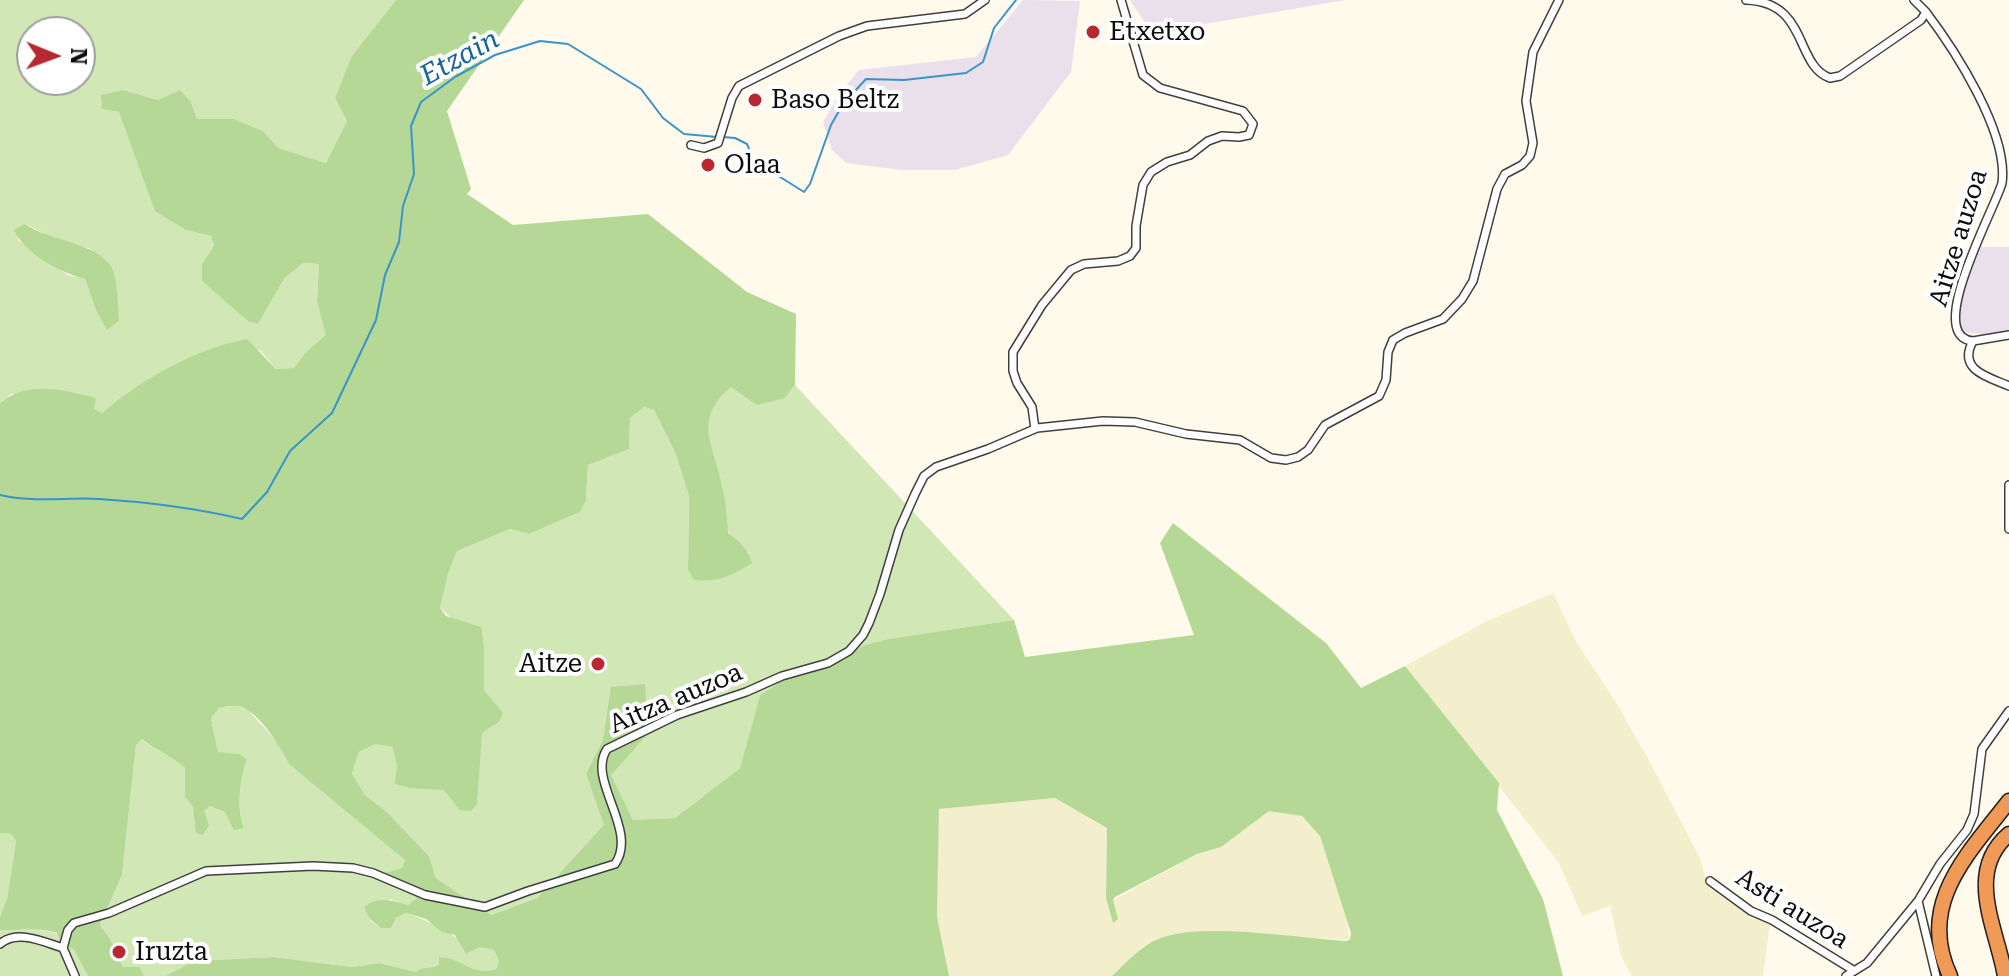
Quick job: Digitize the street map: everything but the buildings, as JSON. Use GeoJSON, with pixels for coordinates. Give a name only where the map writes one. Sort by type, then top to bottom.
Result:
{"type":"FeatureCollection","features":[{"type":"Feature","properties":{"kind":"highway"},"geometry":{"type":"LineString","coordinates":[[1950,976],[1940,945],[1939,923],[1948,885],[1966,855],[2009,801]]}},
{"type":"Feature","properties":{"kind":"highway"},"geometry":{"type":"LineString","coordinates":[[2005,976],[1984,883],[1990,857],[2009,834]]}},
{"type":"Feature","properties":{"kind":"street"},"geometry":{"type":"LineString","coordinates":[[691,145],[704,148],[718,142],[739,86],[839,36],[867,26],[965,14],[985,0]]}},
{"type":"Feature","properties":{"kind":"street"},"geometry":{"type":"LineString","coordinates":[[1035,429],[1032,407],[1013,371],[1013,352],[1042,305],[1071,270],[1084,264],[1118,261],[1130,256],[1136,248],[1136,226],[1143,185],[1151,172],[1167,162],[1190,155],[1208,141],[1222,136],[1249,135],[1253,124],[1243,111],[1160,88],[1143,75],[1121,0]]}},
{"type":"Feature","properties":{"kind":"street","name":"Aitza auzoa"},"geometry":{"type":"LineString","coordinates":[[63,948],[68,930],[74,923],[109,913],[206,871],[313,866],[353,868],[425,895],[485,907],[615,864],[621,856],[618,824],[600,769],[601,757],[607,749],[677,715],[746,692],[782,676],[828,663],[849,651],[869,623],[899,530],[924,476],[936,467],[1035,429],[1103,421],[1135,422],[1186,434],[1240,440],[1271,458],[1286,460],[1298,457],[1308,450],[1325,425],[1379,396],[1386,380],[1388,352],[1393,340],[1443,319],[1462,299],[1473,281],[1497,189],[1505,174],[1522,165],[1530,156],[1533,143],[1526,101],[1533,52],[1559,0]]}},
{"type":"Feature","properties":{"kind":"street"},"geometry":{"type":"LineString","coordinates":[[1746,0],[1769,5],[1788,16],[1819,72],[1830,78],[1840,76],[1921,20],[1926,12],[1914,0]]}},
{"type":"Feature","properties":{"kind":"street","name":"Aitze auzoa"},"geometry":{"type":"LineString","coordinates":[[1926,12],[1954,49],[1977,88],[2002,157],[2002,180],[1962,281],[1953,325],[1958,335],[1968,342],[2009,335]]}},
{"type":"Feature","properties":{"kind":"street","name":"Aitze auzoa"},"geometry":{"type":"LineString","coordinates":[[1973,341],[1967,352],[1973,367],[1979,373],[2009,386]]}},
{"type":"Feature","properties":{"kind":"street"},"geometry":{"type":"LineString","coordinates":[[2009,485],[2009,529]]}},
{"type":"Feature","properties":{"kind":"street"},"geometry":{"type":"LineString","coordinates":[[1936,976],[1918,901],[1940,864],[1967,830],[1974,814],[1982,749],[2009,711]]}},
{"type":"Feature","properties":{"kind":"street","name":"Asti auzoa"},"geometry":{"type":"LineString","coordinates":[[1710,881],[1751,911],[1772,920],[1850,973],[1867,963],[1918,901]]}},
{"type":"Feature","properties":{"kind":"street"},"geometry":{"type":"LineString","coordinates":[[0,944],[16,936],[63,948],[75,976]]}},
{"type":"Feature","properties":{"kind":"shaded area"},"geometry":{"type":"Polygon","coordinates":[[[1023,0],[1080,1],[1071,72],[1008,155],[955,170],[901,170],[846,163],[832,150],[823,122],[859,70],[976,57],[1023,0]]]}},
{"type":"Feature","properties":{"kind":"shaded area"},"geometry":{"type":"Polygon","coordinates":[[[1130,0],[1346,0],[1152,33],[1130,0]]]}},
{"type":"Feature","properties":{"kind":"shaded area"},"geometry":{"type":"Polygon","coordinates":[[[1980,247],[2009,247],[2009,332],[1989,335],[1960,332],[1959,305],[1967,274],[1980,247]]]}},
{"type":"Feature","properties":{"kind":"shaded area"},"geometry":{"type":"Polygon","coordinates":[[[1553,593],[1576,641],[1653,768],[1700,858],[1708,887],[1745,912],[1770,923],[1763,976],[1632,976],[1621,956],[1610,906],[1582,916],[1559,863],[1405,666],[1487,621],[1553,593]]]}},
{"type":"Feature","properties":{"kind":"shaded area"},"geometry":{"type":"Polygon","coordinates":[[[1055,798],[1107,828],[1106,898],[1113,900],[1197,854],[1221,847],[1269,810],[1302,816],[1320,836],[1345,910],[1350,940],[1203,931],[1162,938],[1144,946],[1112,976],[949,976],[937,918],[939,809],[1055,798]]]}},
{"type":"Feature","properties":{"kind":"green space"},"geometry":{"type":"Polygon","coordinates":[[[0,0],[396,0],[351,57],[335,98],[347,121],[326,163],[277,148],[263,131],[234,119],[197,119],[191,102],[158,100],[123,90],[102,109],[119,112],[131,140],[186,230],[211,236],[214,246],[202,264],[203,281],[249,322],[258,324],[284,279],[303,263],[319,264],[317,301],[327,336],[306,352],[294,368],[276,369],[260,350],[115,402],[102,413],[94,409],[95,398],[11,394],[0,403],[0,0]],[[25,224],[18,240],[68,275],[85,279],[96,310],[91,249],[57,240],[25,224]]]}},
{"type":"Feature","properties":{"kind":"green space"},"geometry":{"type":"Polygon","coordinates":[[[396,0],[524,0],[447,111],[471,189],[467,194],[513,225],[648,214],[747,292],[796,314],[795,385],[785,398],[757,405],[731,387],[711,412],[709,435],[724,494],[728,533],[743,546],[752,563],[724,577],[708,581],[693,579],[688,569],[689,496],[675,452],[654,410],[644,407],[630,418],[629,449],[588,465],[586,501],[580,512],[529,534],[510,529],[457,551],[440,608],[446,616],[481,627],[484,690],[503,713],[499,722],[482,733],[477,804],[471,811],[460,810],[444,790],[395,784],[397,766],[392,747],[375,744],[359,752],[352,774],[365,795],[387,812],[429,856],[436,878],[491,915],[537,898],[604,825],[586,774],[603,740],[611,687],[645,684],[648,734],[611,775],[633,820],[675,818],[740,768],[760,695],[788,677],[825,668],[862,646],[888,639],[1014,620],[1025,657],[1194,635],[1160,543],[1173,523],[1326,643],[1361,688],[1405,666],[1499,783],[1497,810],[1543,899],[1563,976],[1112,976],[1147,945],[1179,933],[1225,931],[1346,941],[1350,940],[1351,933],[1320,836],[1302,816],[1269,811],[1221,847],[1197,854],[1115,897],[1118,919],[1113,923],[1106,898],[1107,828],[1055,798],[939,809],[937,917],[949,976],[165,976],[194,961],[274,957],[352,967],[380,963],[416,972],[439,964],[439,957],[479,970],[496,969],[499,961],[494,950],[479,947],[466,954],[455,935],[442,932],[426,919],[406,913],[396,918],[391,928],[381,928],[370,919],[364,907],[375,901],[408,905],[416,898],[409,885],[385,873],[402,868],[405,860],[289,764],[261,722],[246,709],[236,706],[219,708],[211,718],[218,752],[240,754],[247,759],[240,794],[244,828],[234,830],[225,812],[210,806],[204,811],[209,825],[203,835],[196,833],[193,807],[185,797],[185,768],[142,739],[136,745],[122,875],[100,925],[123,967],[140,967],[144,976],[88,976],[74,950],[60,942],[57,933],[0,930],[16,841],[11,834],[0,833],[0,403],[22,391],[59,390],[96,398],[94,409],[102,413],[151,377],[228,343],[247,339],[276,369],[294,368],[306,352],[326,335],[317,301],[319,264],[303,263],[284,279],[258,324],[249,322],[202,281],[202,264],[214,246],[211,236],[186,230],[155,211],[119,112],[102,109],[101,95],[123,90],[158,100],[180,90],[191,102],[197,119],[234,119],[263,131],[278,148],[326,163],[347,121],[335,98],[351,57],[396,0]]]}},
{"type":"Feature","properties":{"kind":"green space"},"geometry":{"type":"Polygon","coordinates":[[[25,224],[103,257],[115,276],[119,321],[107,330],[85,279],[55,267],[26,247],[14,230],[25,224]]]}},
{"type":"Feature","properties":{"kind":"green space"},"geometry":{"type":"Polygon","coordinates":[[[795,385],[1014,620],[888,639],[862,646],[825,668],[788,677],[760,695],[740,768],[675,818],[633,820],[610,775],[648,734],[612,687],[603,740],[586,774],[605,825],[537,898],[491,915],[436,878],[429,856],[387,812],[365,795],[352,775],[359,752],[375,744],[392,747],[397,766],[430,788],[444,790],[482,733],[499,722],[484,690],[484,647],[440,608],[457,551],[510,529],[529,534],[580,512],[586,501],[588,465],[629,449],[630,418],[644,407],[654,410],[675,452],[689,496],[688,569],[749,554],[726,526],[723,488],[709,434],[711,411],[731,387],[785,398],[795,385]]]}},
{"type":"Feature","properties":{"kind":"green space"},"geometry":{"type":"Polygon","coordinates":[[[236,705],[248,710],[280,745],[289,764],[363,822],[405,860],[402,868],[386,873],[409,885],[416,898],[408,905],[390,899],[370,920],[381,928],[391,928],[396,918],[406,913],[412,915],[444,930],[462,943],[494,950],[499,961],[496,969],[479,970],[439,957],[439,964],[416,972],[380,963],[352,967],[274,957],[194,961],[165,976],[144,976],[140,967],[123,967],[100,926],[122,875],[136,745],[141,739],[180,764],[185,768],[185,797],[204,811],[210,805],[225,812],[244,828],[240,794],[247,759],[240,754],[218,753],[211,717],[219,708],[236,705]]]}},
{"type":"Feature","properties":{"kind":"green space"},"geometry":{"type":"Polygon","coordinates":[[[0,833],[11,834],[16,841],[7,899],[0,917],[0,833]]]}},
{"type":"Feature","properties":{"kind":"green space"},"geometry":{"type":"Polygon","coordinates":[[[0,930],[37,930],[57,934],[60,942],[74,950],[88,976],[0,976],[0,930]]]}},
{"type":"Feature","properties":{"kind":"waterway","name":"Etzain"},"geometry":{"type":"LineString","coordinates":[[723,137],[747,144],[756,166],[804,192],[810,184],[831,125],[843,104],[866,79],[904,80],[966,73],[983,62],[994,28],[1016,0]]}},
{"type":"Feature","properties":{"kind":"waterway","name":"Etzain"},"geometry":{"type":"LineString","coordinates":[[0,495],[25,499],[135,502],[242,519],[267,492],[290,451],[332,413],[376,320],[385,275],[399,242],[403,206],[414,174],[411,126],[421,102],[455,77],[495,55],[540,41],[568,44],[641,89],[663,118],[684,134],[717,137]]}},
{"type":"Feature","properties":{"kind":"place","name":"Etxetxo"},"geometry":{"type":"Point","coordinates":[1093,32]}},
{"type":"Feature","properties":{"kind":"place","name":"Baso Beltz"},"geometry":{"type":"Point","coordinates":[755,100]}},
{"type":"Feature","properties":{"kind":"place","name":"Olaa"},"geometry":{"type":"Point","coordinates":[708,165]}},
{"type":"Feature","properties":{"kind":"place","name":"Aitze"},"geometry":{"type":"Point","coordinates":[598,664]}},
{"type":"Feature","properties":{"kind":"place","name":"Iruzta"},"geometry":{"type":"Point","coordinates":[119,952]}}]}
